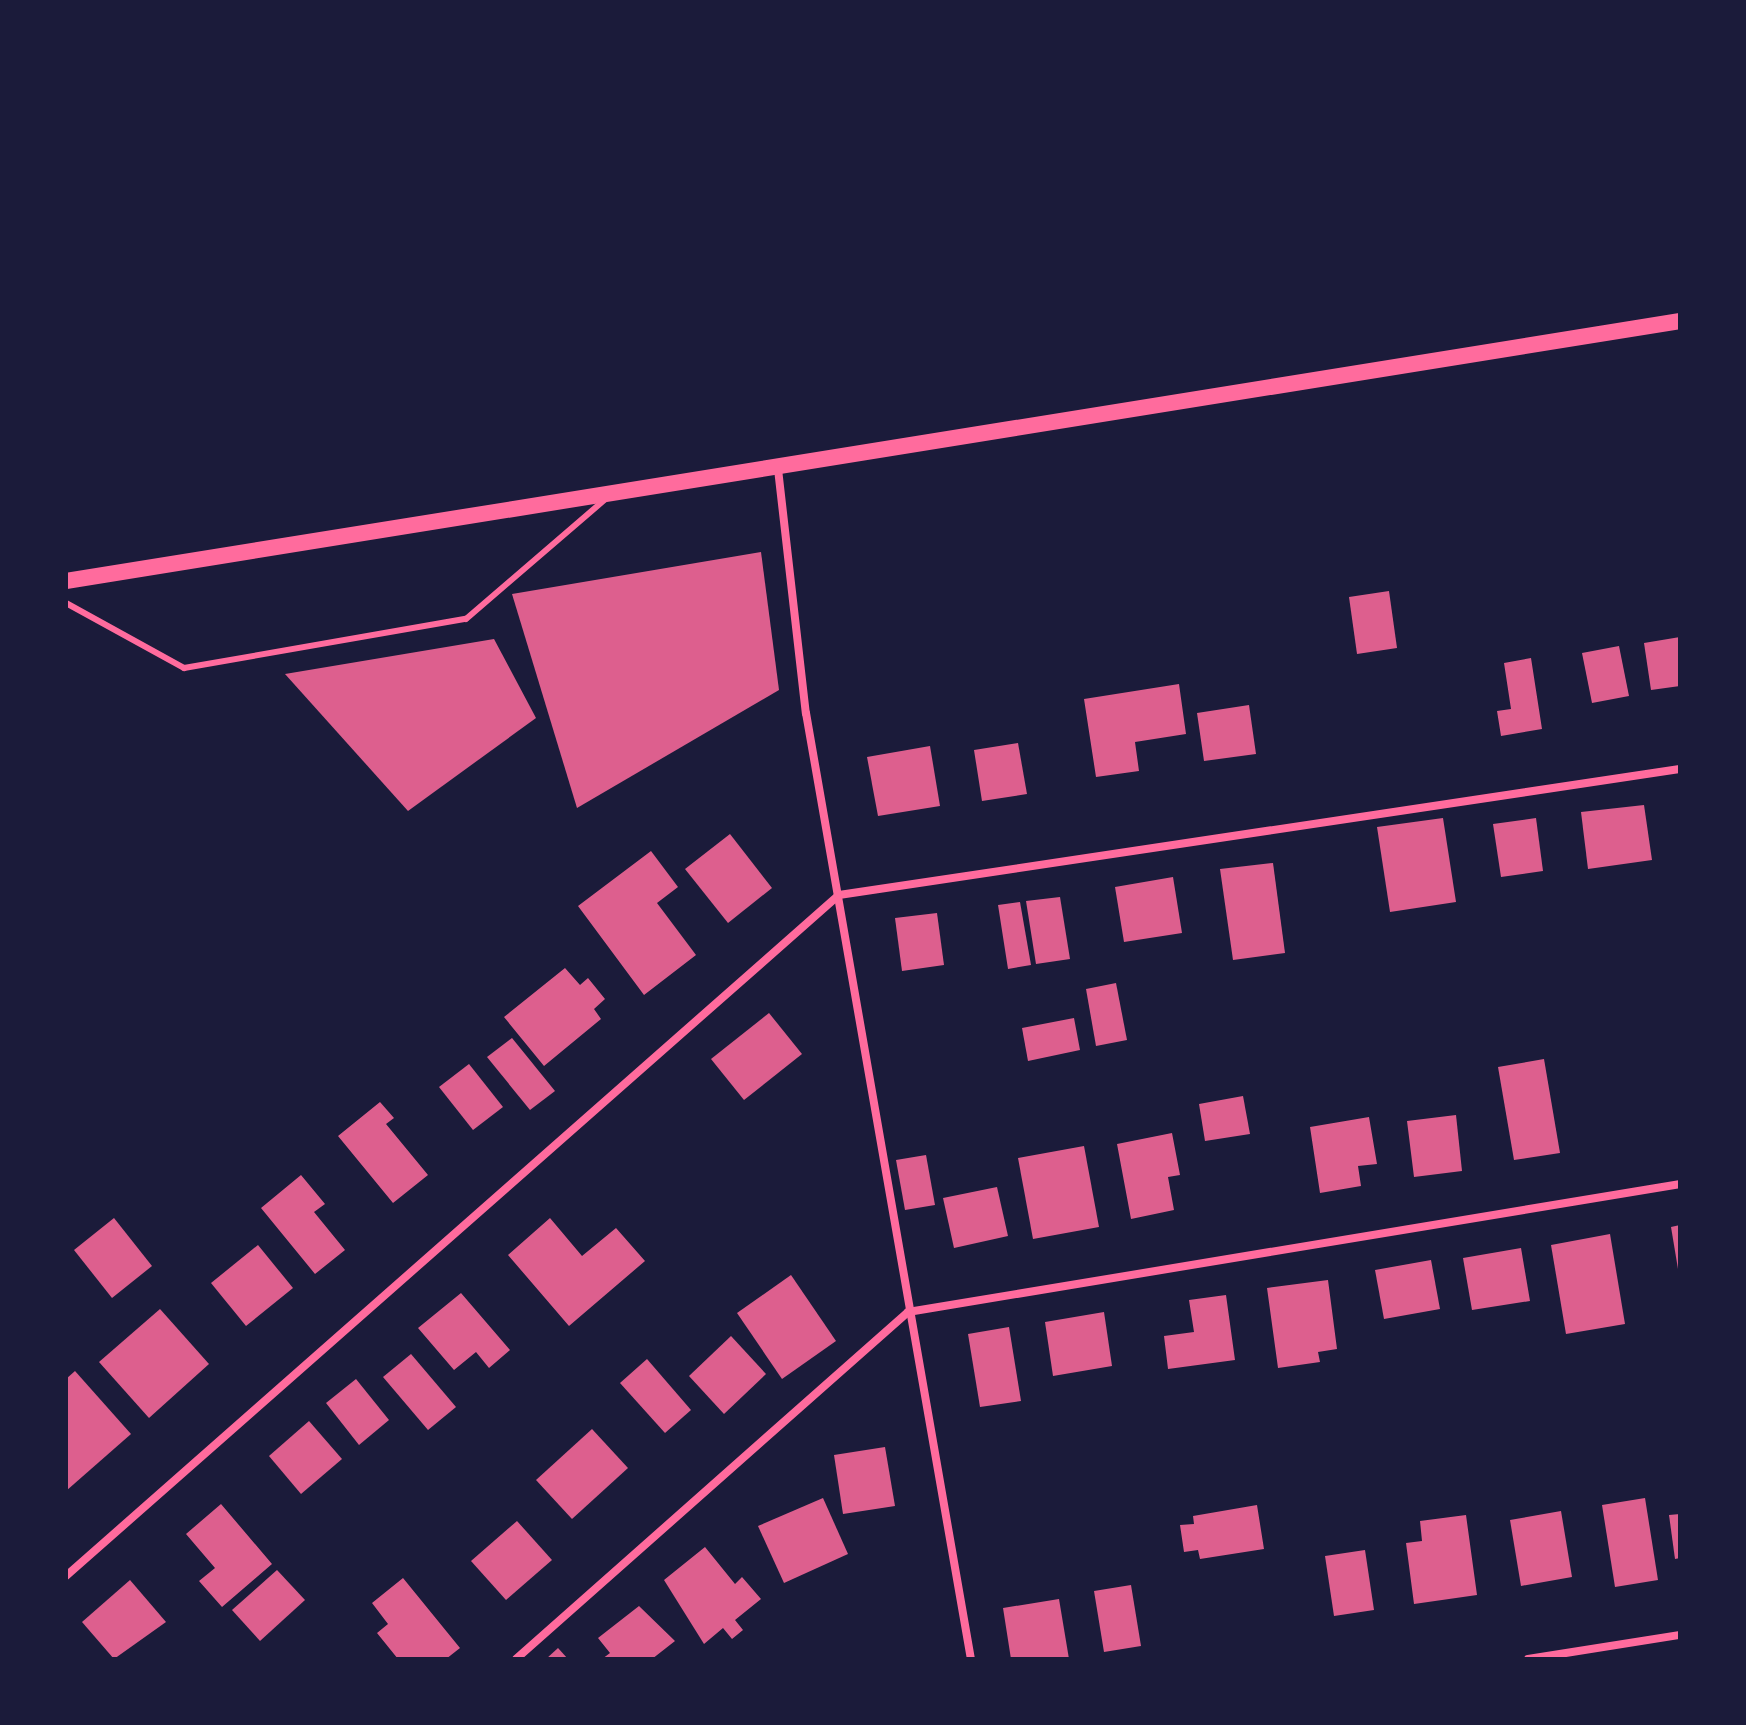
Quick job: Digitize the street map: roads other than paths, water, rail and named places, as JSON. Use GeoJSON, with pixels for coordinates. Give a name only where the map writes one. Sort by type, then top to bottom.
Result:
{"type":"FeatureCollection","features":[{"type":"Feature","properties":{"kind":"main road"},"geometry":{"type":"LineString","coordinates":[[66,581],[778,469],[1680,321]]}},
{"type":"Feature","properties":{"kind":"street"},"geometry":{"type":"LineString","coordinates":[[778,469],[806,713],[908,1312],[971,1659]]}},
{"type":"Feature","properties":{"kind":"street"},"geometry":{"type":"LineString","coordinates":[[66,1576],[839,895],[1680,769]]}},
{"type":"Feature","properties":{"kind":"street"},"geometry":{"type":"LineString","coordinates":[[516,1659],[908,1312],[1680,1184]]}},
{"type":"Feature","properties":{"kind":"street"},"geometry":{"type":"LineString","coordinates":[[1528,1659],[1680,1635]]}},
{"type":"Feature","properties":{"kind":"lane"},"geometry":{"type":"LineString","coordinates":[[66,603],[184,668],[466,619],[611,495]]}}]}
